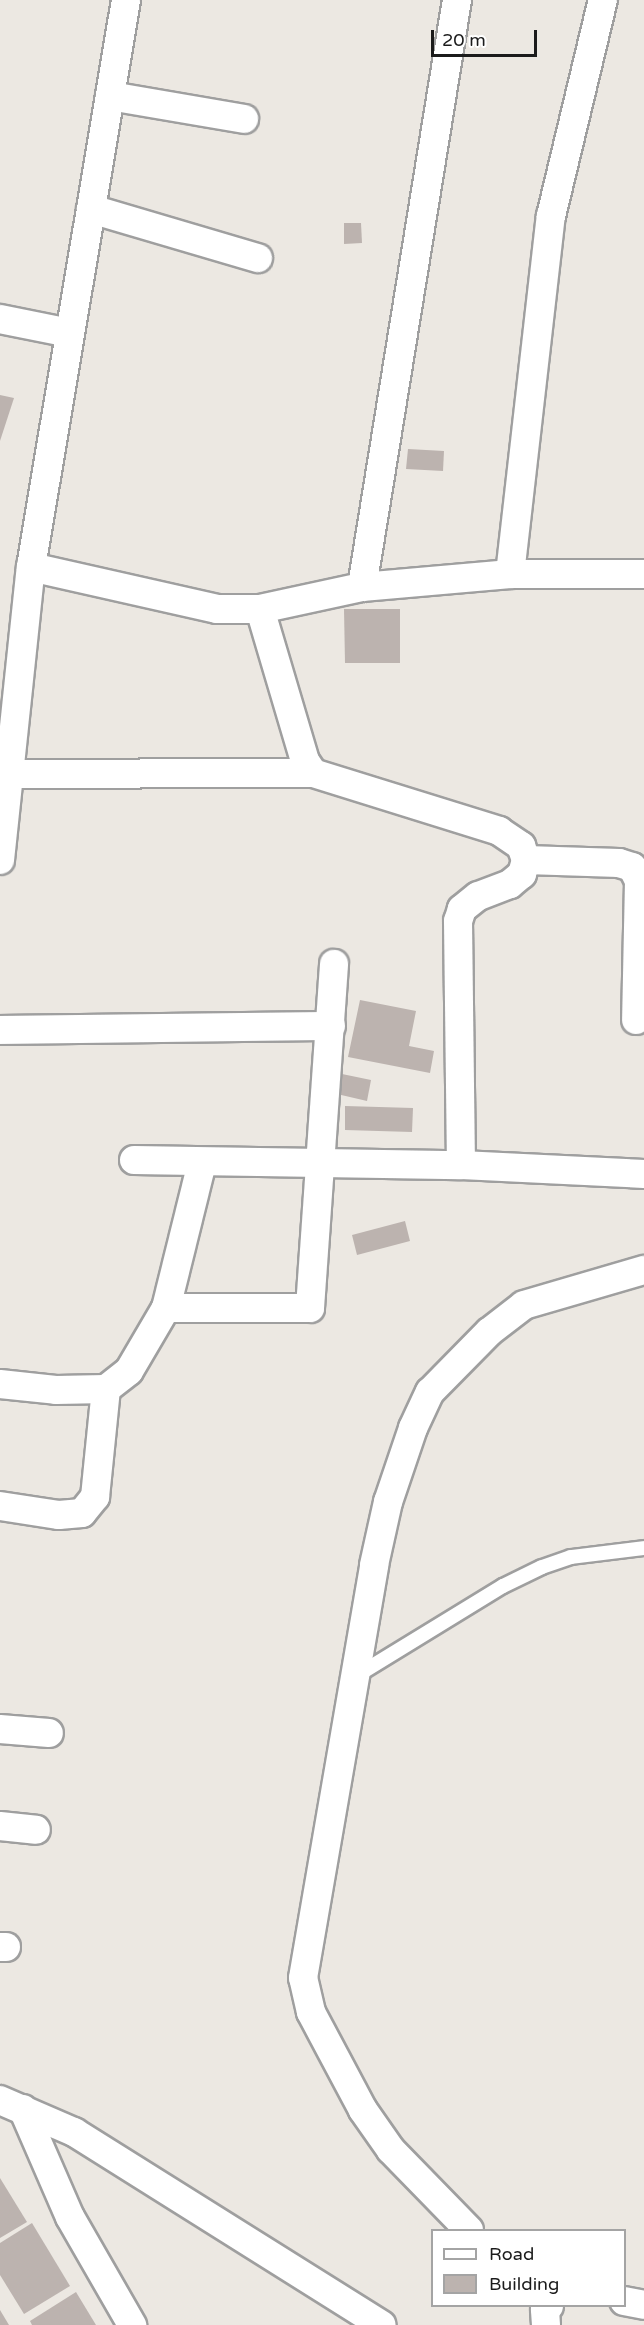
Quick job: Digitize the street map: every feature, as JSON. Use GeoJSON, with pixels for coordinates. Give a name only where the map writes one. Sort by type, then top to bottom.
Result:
{"type":"FeatureCollection","features":[{"type":"Feature","properties":{"kind":"street"},"geometry":{"type":"LineString","coordinates":[[0,860],[4,775],[31,567],[126,0]]}},
{"type":"Feature","properties":{"kind":"street"},"geometry":{"type":"LineString","coordinates":[[362,587],[457,0]]}},
{"type":"Feature","properties":{"kind":"street"},"geometry":{"type":"LineString","coordinates":[[510,574],[551,216],[603,0]]}},
{"type":"Feature","properties":{"kind":"street"},"geometry":{"type":"LineString","coordinates":[[110,96],[244,119]]}},
{"type":"Feature","properties":{"kind":"street"},"geometry":{"type":"LineString","coordinates":[[91,209],[258,258]]}},
{"type":"Feature","properties":{"kind":"street"},"geometry":{"type":"LineString","coordinates":[[0,319],[70,333]]}},
{"type":"Feature","properties":{"kind":"street"},"geometry":{"type":"LineString","coordinates":[[31,567],[217,609],[260,609],[362,587],[510,574],[644,574]]}},
{"type":"Feature","properties":{"kind":"street"},"geometry":{"type":"LineString","coordinates":[[260,609],[305,761],[314,773]]}},
{"type":"Feature","properties":{"kind":"street"},"geometry":{"type":"LineString","coordinates":[[4,775],[314,773],[500,831],[514,838],[526,860],[522,874],[510,884],[478,896],[462,909],[458,921],[461,1165]]}},
{"type":"Feature","properties":{"kind":"street"},"geometry":{"type":"LineString","coordinates":[[526,860],[619,862],[632,867],[639,881],[636,1020]]}},
{"type":"Feature","properties":{"kind":"street"},"geometry":{"type":"LineString","coordinates":[[166,1308],[310,1308],[334,964]]}},
{"type":"Feature","properties":{"kind":"street"},"geometry":{"type":"LineString","coordinates":[[0,1030],[331,1026]]}},
{"type":"Feature","properties":{"kind":"street"},"geometry":{"type":"LineString","coordinates":[[134,1160],[202,1163],[321,1162],[461,1165],[644,1174]]}},
{"type":"Feature","properties":{"kind":"street"},"geometry":{"type":"LineString","coordinates":[[0,1384],[56,1390],[106,1389],[129,1371],[166,1308],[178,1275],[202,1163]]}},
{"type":"Feature","properties":{"kind":"street"},"geometry":{"type":"LineString","coordinates":[[468,2229],[391,2150],[363,2110],[310,2012],[303,1978],[355,1677],[388,1502],[413,1428],[430,1392],[489,1332],[524,1305],[644,1270]]}},
{"type":"Feature","properties":{"kind":"street"},"geometry":{"type":"LineString","coordinates":[[0,1506],[59,1515],[82,1513],[95,1497],[106,1389]]}},
{"type":"Feature","properties":{"kind":"street"},"geometry":{"type":"LineString","coordinates":[[0,1728],[49,1733]]}},
{"type":"Feature","properties":{"kind":"street"},"geometry":{"type":"LineString","coordinates":[[0,1826],[36,1830]]}},
{"type":"Feature","properties":{"kind":"street"},"geometry":{"type":"LineString","coordinates":[[12,2104],[70,2217],[132,2325]]}},
{"type":"Feature","properties":{"kind":"street"},"geometry":{"type":"LineString","coordinates":[[12,2104],[74,2132],[382,2325]]}},
{"type":"Feature","properties":{"kind":"street"},"geometry":{"type":"LineString","coordinates":[[626,2301],[644,2305]]}},
{"type":"Feature","properties":{"kind":"lane"},"geometry":{"type":"LineString","coordinates":[[355,1677],[502,1586],[542,1567],[571,1557],[644,1548]]}},
{"type":"Feature","properties":{"kind":"building"},"geometry":{"type":"Polygon","coordinates":[[[344,223],[361,223],[362,243],[344,244],[344,223]]]}},
{"type":"Feature","properties":{"kind":"building"},"geometry":{"type":"Polygon","coordinates":[[[0,395],[14,398],[0,441],[0,395]]]}},
{"type":"Feature","properties":{"kind":"building"},"geometry":{"type":"Polygon","coordinates":[[[408,449],[444,451],[443,471],[406,469],[408,449]]]}},
{"type":"Feature","properties":{"kind":"building"},"geometry":{"type":"Polygon","coordinates":[[[344,609],[400,609],[400,663],[345,663],[344,609]]]}},
{"type":"Feature","properties":{"kind":"building"},"geometry":{"type":"Polygon","coordinates":[[[360,1000],[416,1011],[409,1046],[434,1051],[430,1073],[348,1057],[360,1000]]]}},
{"type":"Feature","properties":{"kind":"building"},"geometry":{"type":"Polygon","coordinates":[[[342,1074],[371,1080],[367,1101],[337,1094],[342,1074]]]}},
{"type":"Feature","properties":{"kind":"building"},"geometry":{"type":"Polygon","coordinates":[[[345,1106],[413,1108],[412,1132],[345,1130],[345,1106]]]}},
{"type":"Feature","properties":{"kind":"building"},"geometry":{"type":"Polygon","coordinates":[[[405,1221],[410,1241],[357,1255],[352,1235],[405,1221]]]}},
{"type":"Feature","properties":{"kind":"building"},"geometry":{"type":"Polygon","coordinates":[[[0,2178],[27,2222],[0,2238],[0,2178]]]}},
{"type":"Feature","properties":{"kind":"building"},"geometry":{"type":"Polygon","coordinates":[[[32,2223],[70,2286],[24,2314],[0,2275],[0,2243],[32,2223]]]}},
{"type":"Feature","properties":{"kind":"building"},"geometry":{"type":"Polygon","coordinates":[[[76,2292],[96,2325],[32,2325],[30,2321],[76,2292]]]}},
{"type":"Feature","properties":{"kind":"building"},"geometry":{"type":"Polygon","coordinates":[[[0,2310],[9,2325],[0,2325],[0,2310]]]}}]}
